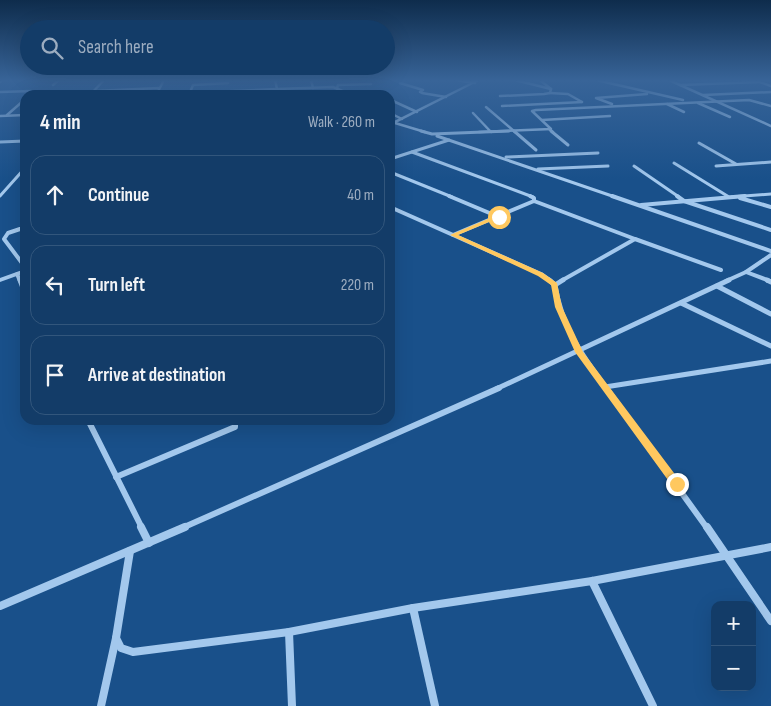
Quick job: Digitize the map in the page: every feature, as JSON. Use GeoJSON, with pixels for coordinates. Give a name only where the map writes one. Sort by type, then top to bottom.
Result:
{"type":"FeatureCollection","features":[{"type":"Feature","properties":{"kind":"street"},"geometry":{"type":"LineString","coordinates":[[395,123],[415,113]]}},
{"type":"Feature","properties":{"kind":"street"},"geometry":{"type":"LineString","coordinates":[[473,113],[492,132]]}},
{"type":"Feature","properties":{"kind":"street"},"geometry":{"type":"LineString","coordinates":[[493,113],[536,150]]}},
{"type":"Feature","properties":{"kind":"street"},"geometry":{"type":"LineString","coordinates":[[534,113],[568,145]]}},
{"type":"Feature","properties":{"kind":"street"},"geometry":{"type":"LineString","coordinates":[[721,113],[730,117]]}},
{"type":"Feature","properties":{"kind":"street"},"geometry":{"type":"LineString","coordinates":[[740,113],[771,126]]}},
{"type":"Feature","properties":{"kind":"street"},"geometry":{"type":"LineString","coordinates":[[0,116],[20,115]]}},
{"type":"Feature","properties":{"kind":"street"},"geometry":{"type":"LineString","coordinates":[[395,116],[402,119]]}},
{"type":"Feature","properties":{"kind":"street"},"geometry":{"type":"LineString","coordinates":[[542,120],[610,116]]}},
{"type":"Feature","properties":{"kind":"street"},"geometry":{"type":"LineString","coordinates":[[395,123],[535,169],[771,251]]}},
{"type":"Feature","properties":{"kind":"street"},"geometry":{"type":"LineString","coordinates":[[432,134],[549,129]]}},
{"type":"Feature","properties":{"kind":"street"},"geometry":{"type":"LineString","coordinates":[[395,157],[449,140]]}},
{"type":"Feature","properties":{"kind":"street"},"geometry":{"type":"LineString","coordinates":[[0,142],[20,141]]}},
{"type":"Feature","properties":{"kind":"street"},"geometry":{"type":"LineString","coordinates":[[699,143],[736,164]]}},
{"type":"Feature","properties":{"kind":"street"},"geometry":{"type":"LineString","coordinates":[[412,152],[530,196],[534,198],[534,202]]}},
{"type":"Feature","properties":{"kind":"street"},"geometry":{"type":"LineString","coordinates":[[502,158],[598,153]]}},
{"type":"Feature","properties":{"kind":"street"},"geometry":{"type":"LineString","coordinates":[[716,166],[771,162]]}},
{"type":"Feature","properties":{"kind":"street"},"geometry":{"type":"LineString","coordinates":[[674,163],[730,197]]}},
{"type":"Feature","properties":{"kind":"street"},"geometry":{"type":"LineString","coordinates":[[535,169],[608,166]]}},
{"type":"Feature","properties":{"kind":"street"},"geometry":{"type":"LineString","coordinates":[[634,166],[684,201],[771,230]]}},
{"type":"Feature","properties":{"kind":"street"},"geometry":{"type":"LineString","coordinates":[[395,174],[499,217]]}},
{"type":"Feature","properties":{"kind":"street"},"geometry":{"type":"LineString","coordinates":[[0,196],[18,175]]}},
{"type":"Feature","properties":{"kind":"street"},"geometry":{"type":"LineString","coordinates":[[638,205],[771,194]]}},
{"type":"Feature","properties":{"kind":"street"},"geometry":{"type":"LineString","coordinates":[[736,196],[771,207]]}},
{"type":"Feature","properties":{"kind":"street"},"geometry":{"type":"LineString","coordinates":[[453,235],[534,202],[720,270]]}},
{"type":"Feature","properties":{"kind":"street"},"geometry":{"type":"LineString","coordinates":[[395,209],[540,274],[555,284],[558,307],[579,352],[677,484],[771,621]]}},
{"type":"Feature","properties":{"kind":"street"},"geometry":{"type":"LineString","coordinates":[[20,228],[8,233],[4,239],[20,260]]}},
{"type":"Feature","properties":{"kind":"street"},"geometry":{"type":"LineString","coordinates":[[555,284],[635,239]]}},
{"type":"Feature","properties":{"kind":"street"},"geometry":{"type":"LineString","coordinates":[[0,606],[130,551],[579,352],[746,272],[771,255]]}},
{"type":"Feature","properties":{"kind":"street"},"geometry":{"type":"LineString","coordinates":[[764,260],[771,263]]}},
{"type":"Feature","properties":{"kind":"street"},"geometry":{"type":"LineString","coordinates":[[746,272],[771,282]]}},
{"type":"Feature","properties":{"kind":"street"},"geometry":{"type":"LineString","coordinates":[[0,280],[20,273]]}},
{"type":"Feature","properties":{"kind":"street"},"geometry":{"type":"LineString","coordinates":[[17,274],[20,282]]}},
{"type":"Feature","properties":{"kind":"street"},"geometry":{"type":"LineString","coordinates":[[717,286],[771,314]]}},
{"type":"Feature","properties":{"kind":"street"},"geometry":{"type":"LineString","coordinates":[[681,303],[771,346]]}},
{"type":"Feature","properties":{"kind":"street"},"geometry":{"type":"LineString","coordinates":[[605,387],[771,361]]}},
{"type":"Feature","properties":{"kind":"street"},"geometry":{"type":"LineString","coordinates":[[90,425],[148,543]]}},
{"type":"Feature","properties":{"kind":"street"},"geometry":{"type":"LineString","coordinates":[[116,477],[234,427],[234,425]]}},
{"type":"Feature","properties":{"kind":"street"},"geometry":{"type":"LineString","coordinates":[[116,638],[121,648],[134,652],[289,632],[413,608],[592,581],[771,546]]}},
{"type":"Feature","properties":{"kind":"street"},"geometry":{"type":"LineString","coordinates":[[101,706],[116,638],[130,551]]}},
{"type":"Feature","properties":{"kind":"street"},"geometry":{"type":"LineString","coordinates":[[592,581],[653,706]]}},
{"type":"Feature","properties":{"kind":"street"},"geometry":{"type":"LineString","coordinates":[[413,608],[435,706]]}},
{"type":"Feature","properties":{"kind":"street"},"geometry":{"type":"LineString","coordinates":[[289,632],[292,706]]}},
{"type":"Feature","properties":{"kind":"route"},"geometry":{"type":"LineString","coordinates":[[499,217],[453,235],[540,274],[555,284],[558,307],[567,330],[579,352],[677,484]]}}]}
